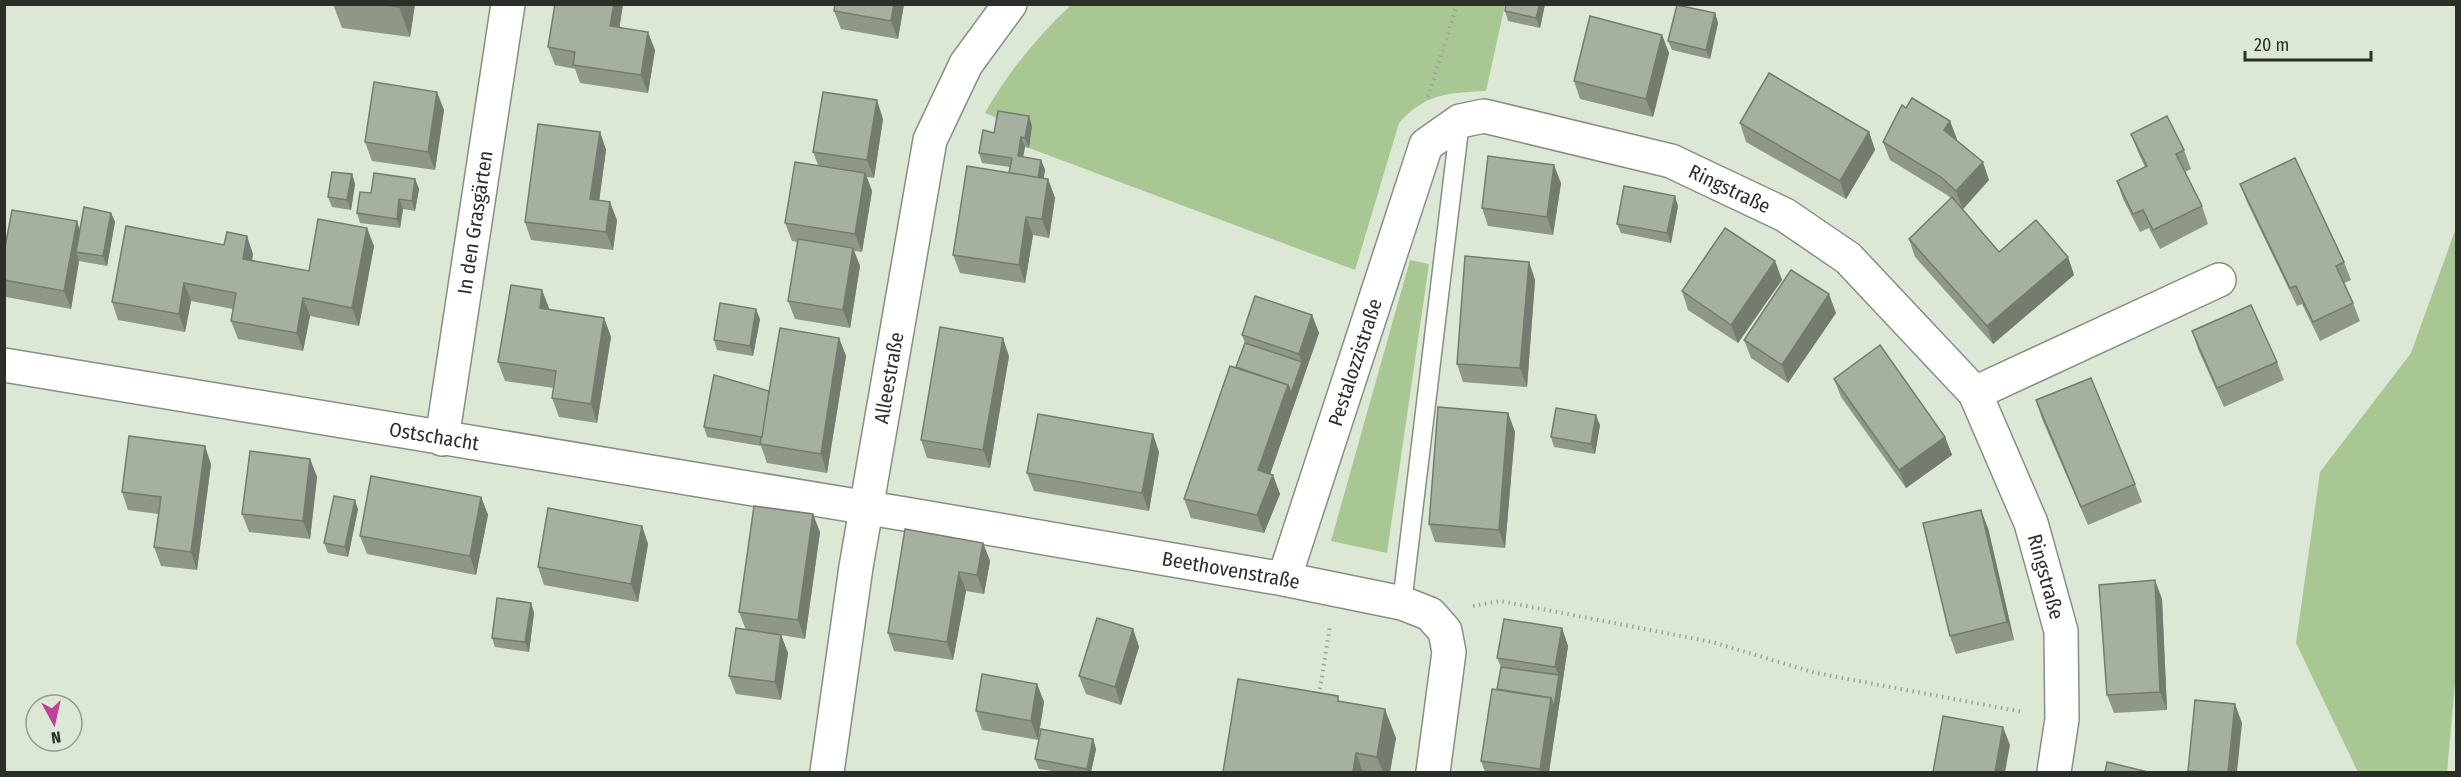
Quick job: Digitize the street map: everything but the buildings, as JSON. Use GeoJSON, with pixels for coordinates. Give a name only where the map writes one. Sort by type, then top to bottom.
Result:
{"type":"FeatureCollection","features":[{"type":"Feature","properties":{"kind":"street","name":"In den Grasgärten"},"geometry":{"type":"LineString","coordinates":[[442,439],[508,4]]}},
{"type":"Feature","properties":{"kind":"street","name":"Alleestraße"},"geometry":{"type":"LineString","coordinates":[[827,772],[866,507],[930,140],[966,64],[1010,4]]}},
{"type":"Feature","properties":{"kind":"street","name":"Ringstraße"},"geometry":{"type":"LineString","coordinates":[[1426,145],[1460,122],[1484,116],[1671,162],[1785,215],[1848,258],[1975,393],[2031,523],[2061,632],[2062,719],[2054,772]]}},
{"type":"Feature","properties":{"kind":"street","name":"Pestalozzistraße"},"geometry":{"type":"LineString","coordinates":[[1284,579],[1426,145]]}},
{"type":"Feature","properties":{"kind":"street"},"geometry":{"type":"LineString","coordinates":[[1975,393],[2219,280]]}},
{"type":"Feature","properties":{"kind":"street","name":"Ostschacht"},"geometry":{"type":"LineString","coordinates":[[4,365],[442,439],[866,507]]}},
{"type":"Feature","properties":{"kind":"street","name":"Beethovenstraße"},"geometry":{"type":"LineString","coordinates":[[866,507],[1284,579],[1416,608]]}},
{"type":"Feature","properties":{"kind":"street"},"geometry":{"type":"LineString","coordinates":[[1416,608],[1445,631],[1449,652],[1433,772]]}},
{"type":"Feature","properties":{"kind":"lane"},"geometry":{"type":"LineString","coordinates":[[1416,608],[1460,122]]}},
{"type":"Feature","properties":{"kind":"path"},"geometry":{"type":"LineString","coordinates":[[1426,145],[1428,94],[1457,4]]}},
{"type":"Feature","properties":{"kind":"path"},"geometry":{"type":"LineString","coordinates":[[1416,608],[1500,601],[1712,642],[1816,673],[2062,719]]}},
{"type":"Feature","properties":{"kind":"path"},"geometry":{"type":"LineString","coordinates":[[1319,697],[1329,629]]}},
{"type":"Feature","properties":{"kind":"green space"},"geometry":{"type":"Polygon","coordinates":[[[1071,5],[1505,5],[1486,91],[1438,96],[1419,106],[1399,123],[1355,270],[1029,148],[1032,126],[1002,120],[985,113],[1003,83],[1024,56],[1071,5]]]}},
{"type":"Feature","properties":{"kind":"green space"},"geometry":{"type":"Polygon","coordinates":[[[2456,228],[2456,673],[2447,772],[2358,772],[2296,643],[2320,472],[2411,353],[2456,228]]]}},
{"type":"Feature","properties":{"kind":"green space"},"geometry":{"type":"Polygon","coordinates":[[[1410,260],[1429,264],[1387,553],[1331,541],[1410,260]]]}}]}
